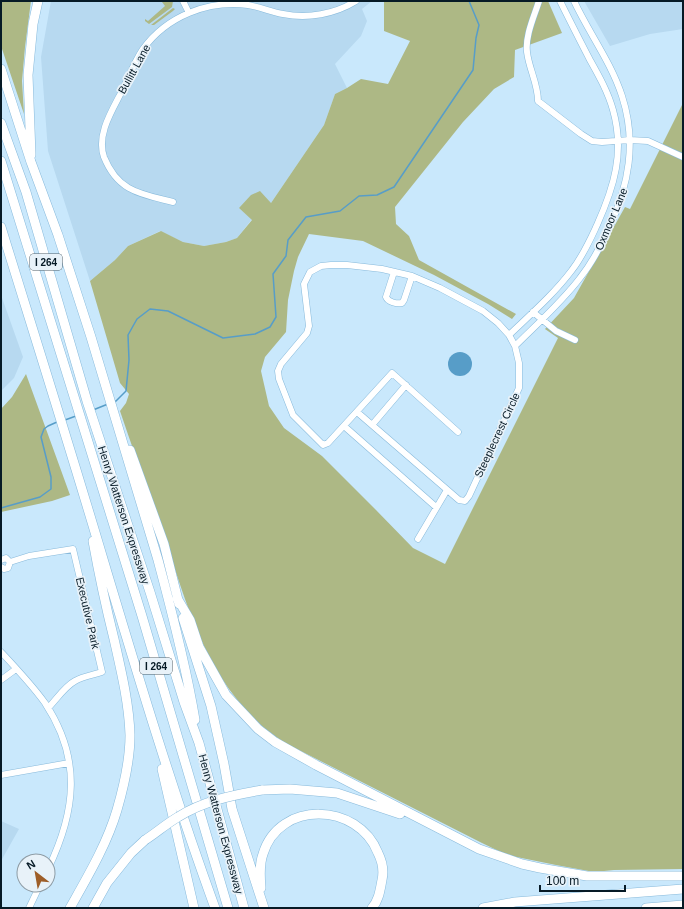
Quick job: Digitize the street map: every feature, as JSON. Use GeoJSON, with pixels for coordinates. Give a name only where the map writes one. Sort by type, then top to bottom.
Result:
{"type":"FeatureCollection","features":[{"type":"Feature","properties":{"kind":"highway"},"geometry":{"type":"LineString","coordinates":[[31,162],[28,75],[33,24],[38,1]]}},
{"type":"Feature","properties":{"kind":"highway"},"geometry":{"type":"LineString","coordinates":[[1,68],[31,162],[58,235],[107,393],[164,544],[177,598],[211,706],[232,809],[263,905]]}},
{"type":"Feature","properties":{"kind":"highway","name":"Henry Watterson Expressway"},"geometry":{"type":"LineString","coordinates":[[1,123],[26,192],[93,422],[148,585],[184,702],[199,743],[244,908]]}},
{"type":"Feature","properties":{"kind":"highway","name":"Henry Watterson Expressway"},"geometry":{"type":"LineString","coordinates":[[1,161],[144,624],[228,908]]}},
{"type":"Feature","properties":{"kind":"highway"},"geometry":{"type":"LineString","coordinates":[[1,227],[188,836],[215,908]]}},
{"type":"Feature","properties":{"kind":"highway"},"geometry":{"type":"LineString","coordinates":[[115,414],[167,595],[191,697],[199,743]]}},
{"type":"Feature","properties":{"kind":"highway"},"geometry":{"type":"LineString","coordinates":[[70,908],[98,857],[109,833],[125,779],[130,736],[124,686],[98,573],[85,499]]}},
{"type":"Feature","properties":{"kind":"highway"},"geometry":{"type":"LineString","coordinates":[[177,598],[190,620],[199,647],[222,689],[242,714],[275,742],[316,765],[479,849],[522,864],[587,876],[683,876]]}},
{"type":"Feature","properties":{"kind":"highway"},"geometry":{"type":"LineString","coordinates":[[150,714],[194,908]]}},
{"type":"Feature","properties":{"kind":"highway"},"geometry":{"type":"LineString","coordinates":[[93,908],[108,883],[131,853],[145,840],[178,816],[224,797],[262,790],[290,789],[337,793],[437,827]]}},
{"type":"Feature","properties":{"kind":"highway"},"geometry":{"type":"LineString","coordinates":[[263,905],[260,873],[262,855],[271,838],[284,825],[304,815],[322,813],[338,816],[352,822],[367,834],[375,844],[380,858],[383,874],[376,903],[372,908]]}},
{"type":"Feature","properties":{"kind":"highway"},"geometry":{"type":"LineString","coordinates":[[483,908],[515,902],[683,889]]}},
{"type":"Feature","properties":{"kind":"highway"},"geometry":{"type":"LineString","coordinates":[[646,908],[683,905]]}},
{"type":"Feature","properties":{"kind":"street"},"geometry":{"type":"LineString","coordinates":[[183,1],[188,10]]}},
{"type":"Feature","properties":{"kind":"street","name":"Bullitt Lane"},"geometry":{"type":"LineString","coordinates":[[173,202],[134,192],[120,182],[107,164],[103,153],[102,144],[107,120],[143,49],[160,29],[188,10],[215,4],[238,3],[284,14],[312,15],[328,13],[356,1]]}},
{"type":"Feature","properties":{"kind":"street"},"geometry":{"type":"LineString","coordinates":[[539,1],[526,47],[538,91],[538,100],[587,139],[597,142],[630,140],[648,141],[683,158]]}},
{"type":"Feature","properties":{"kind":"street","name":"Oxmoor Lane"},"geometry":{"type":"LineString","coordinates":[[509,335],[533,312],[582,256],[591,239],[612,189],[618,162],[618,141],[615,118],[608,95],[560,1]]}},
{"type":"Feature","properties":{"kind":"street","name":"Oxmoor Lane"},"geometry":{"type":"LineString","coordinates":[[515,346],[565,297],[580,278],[599,250],[612,221],[626,183],[630,140],[628,119],[619,88],[610,68],[574,1]]}},
{"type":"Feature","properties":{"kind":"street","name":"Steeplecrest Circle"},"geometry":{"type":"LineString","coordinates":[[347,265],[382,269],[412,276],[440,288],[483,311],[498,323],[509,335],[515,346],[519,363],[519,388],[469,496],[465,501],[459,500],[357,412],[328,443],[323,445],[293,415],[279,379],[278,371],[281,364],[307,333],[309,326],[304,284],[310,272],[321,266],[347,265]]}},
{"type":"Feature","properties":{"kind":"street"},"geometry":{"type":"LineString","coordinates":[[394,272],[386,297],[396,303],[402,303],[404,300],[412,276]]}},
{"type":"Feature","properties":{"kind":"street"},"geometry":{"type":"LineString","coordinates":[[533,312],[556,331],[575,340]]}},
{"type":"Feature","properties":{"kind":"street"},"geometry":{"type":"LineString","coordinates":[[357,412],[392,373],[458,432]]}},
{"type":"Feature","properties":{"kind":"street"},"geometry":{"type":"LineString","coordinates":[[372,425],[406,385]]}},
{"type":"Feature","properties":{"kind":"street"},"geometry":{"type":"LineString","coordinates":[[344,426],[436,507]]}},
{"type":"Feature","properties":{"kind":"street"},"geometry":{"type":"LineString","coordinates":[[418,539],[447,490]]}},
{"type":"Feature","properties":{"kind":"street","name":"Executive Park"},"geometry":{"type":"LineString","coordinates":[[1,567],[4,569],[8,568],[10,562],[29,556],[73,549],[102,672],[74,681],[48,708]]}},
{"type":"Feature","properties":{"kind":"street"},"geometry":{"type":"LineString","coordinates":[[1,560],[6,558],[10,562]]}},
{"type":"Feature","properties":{"kind":"street"},"geometry":{"type":"LineString","coordinates":[[1,652],[48,708],[60,731],[69,763],[72,781],[71,799],[68,819],[61,842],[56,853]]}},
{"type":"Feature","properties":{"kind":"street"},"geometry":{"type":"LineString","coordinates":[[1,680],[16,669]]}},
{"type":"Feature","properties":{"kind":"street"},"geometry":{"type":"LineString","coordinates":[[1,775],[69,763]]}},
{"type":"Feature","properties":{"kind":"street"},"geometry":{"type":"LineString","coordinates":[[29,908],[36,893]]}},
{"type":"Feature","properties":{"kind":"shaded area"},"geometry":{"type":"Polygon","coordinates":[[[51,1],[372,1],[362,9],[367,21],[361,36],[335,64],[347,88],[335,94],[324,125],[271,203],[239,208],[252,219],[237,238],[226,242],[204,246],[183,242],[160,231],[128,246],[115,260],[90,281],[48,151],[41,57],[51,1]]]}},
{"type":"Feature","properties":{"kind":"shaded area"},"geometry":{"type":"Polygon","coordinates":[[[584,1],[683,1],[683,29],[650,34],[610,46],[584,1]]]}},
{"type":"Feature","properties":{"kind":"shaded area"},"geometry":{"type":"Polygon","coordinates":[[[1,295],[23,357],[14,378],[1,391],[1,295]]]}},
{"type":"Feature","properties":{"kind":"shaded area"},"geometry":{"type":"Polygon","coordinates":[[[1,821],[19,829],[1,861],[1,821]]]}},
{"type":"Feature","properties":{"kind":"green space"},"geometry":{"type":"Polygon","coordinates":[[[1,1],[31,1],[22,81],[24,114],[1,46],[1,1]]]}},
{"type":"Feature","properties":{"kind":"green space"},"geometry":{"type":"Polygon","coordinates":[[[173,1],[172,7],[149,24],[145,21],[145,19],[148,21],[165,6],[162,2],[173,1]]]}},
{"type":"Feature","properties":{"kind":"green space"},"geometry":{"type":"Polygon","coordinates":[[[384,1],[548,1],[562,33],[515,50],[514,77],[494,89],[463,122],[395,207],[396,224],[409,236],[419,260],[516,314],[512,319],[488,304],[434,275],[363,241],[309,234],[298,257],[294,271],[288,300],[286,332],[265,357],[261,371],[269,406],[284,428],[322,456],[413,548],[445,564],[558,338],[545,329],[574,298],[625,207],[630,209],[683,103],[683,869],[614,870],[594,872],[507,855],[283,742],[265,728],[237,700],[209,657],[189,610],[125,427],[120,411],[126,403],[129,394],[120,383],[90,281],[115,260],[128,246],[161,231],[183,242],[204,246],[226,242],[237,238],[252,220],[239,208],[251,195],[260,191],[271,203],[324,125],[335,94],[361,79],[388,84],[410,41],[384,31],[384,1]]]}},
{"type":"Feature","properties":{"kind":"green space"},"geometry":{"type":"Polygon","coordinates":[[[173,8],[175,9],[173,11],[154,25],[151,25],[173,8]]]}},
{"type":"Feature","properties":{"kind":"green space"},"geometry":{"type":"Polygon","coordinates":[[[26,374],[70,495],[52,501],[1,512],[1,409],[12,397],[26,374]]]}},
{"type":"Feature","properties":{"kind":"water"},"geometry":{"type":"Polygon","coordinates":[[[460,352],[465,353],[471,359],[471,369],[465,375],[460,376],[455,375],[449,369],[448,364],[449,359],[455,353],[460,352]]]}},
{"type":"Feature","properties":{"kind":"waterway"},"geometry":{"type":"LineString","coordinates":[[114,402],[126,391],[129,360],[128,335],[137,319],[150,309],[168,311],[223,338],[255,334],[270,327],[276,317],[273,274],[286,256],[288,240],[306,217],[340,211],[359,196],[377,195],[394,187],[473,70],[476,38],[479,25],[469,1]]}},
{"type":"Feature","properties":{"kind":"waterway"},"geometry":{"type":"LineString","coordinates":[[93,410],[108,404]]}},
{"type":"Feature","properties":{"kind":"waterway"},"geometry":{"type":"LineString","coordinates":[[65,420],[76,416]]}},
{"type":"Feature","properties":{"kind":"waterway"},"geometry":{"type":"LineString","coordinates":[[1,508],[40,497],[51,489],[51,477],[41,437],[44,429],[57,422]]}}]}
